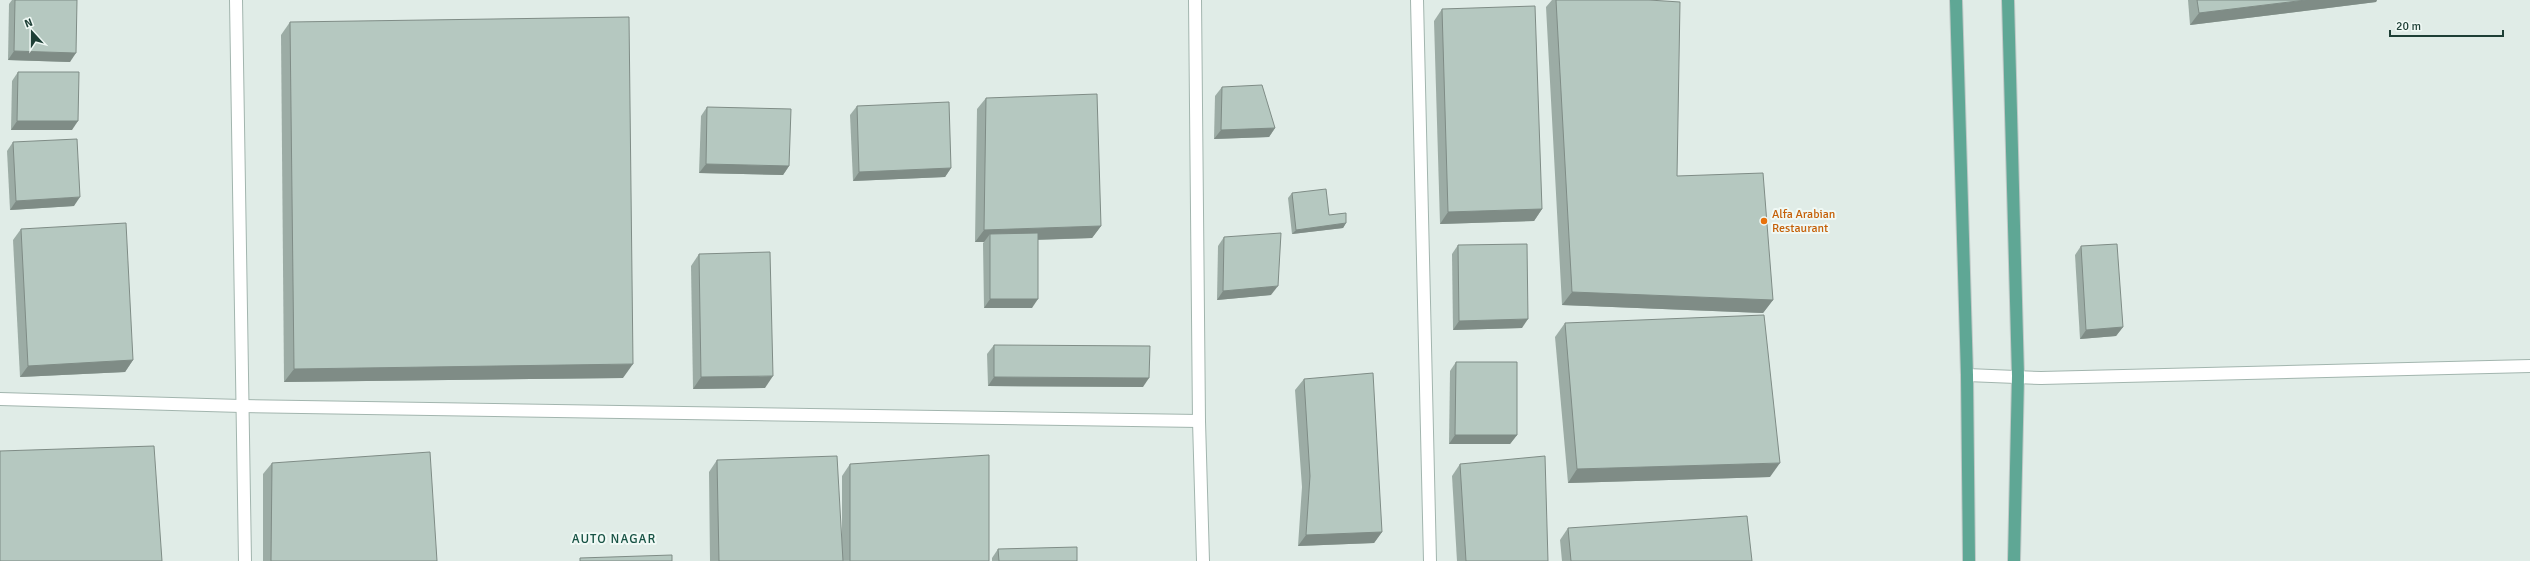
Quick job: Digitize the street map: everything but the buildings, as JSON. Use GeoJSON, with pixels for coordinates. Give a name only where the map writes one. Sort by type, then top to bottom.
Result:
{"type":"FeatureCollection","features":[{"type":"Feature","properties":{"kind":"main road"},"geometry":{"type":"LineString","coordinates":[[1956,0],[1967,375],[1969,561]]}},
{"type":"Feature","properties":{"kind":"main road"},"geometry":{"type":"LineString","coordinates":[[2008,0],[2018,376],[2014,561]]}},
{"type":"Feature","properties":{"kind":"street"},"geometry":{"type":"LineString","coordinates":[[236,0],[241,406],[245,561]]}},
{"type":"Feature","properties":{"kind":"street"},"geometry":{"type":"LineString","coordinates":[[1195,0],[1199,421],[1203,561]]}},
{"type":"Feature","properties":{"kind":"street"},"geometry":{"type":"LineString","coordinates":[[1417,0],[1430,561]]}},
{"type":"Feature","properties":{"kind":"street"},"geometry":{"type":"LineString","coordinates":[[1967,375],[2049,378],[2530,366]]}},
{"type":"Feature","properties":{"kind":"street"},"geometry":{"type":"LineString","coordinates":[[0,399],[241,406],[1199,421]]}},
{"type":"Feature","properties":{"kind":"place","name":"Alfa Arabian Restaurant"},"geometry":{"type":"Point","coordinates":[1764,221]}},
{"type":"Feature","properties":{"kind":"district","name":"AUTO NAGAR"},"geometry":{"type":"Point","coordinates":[614,538]}}]}
